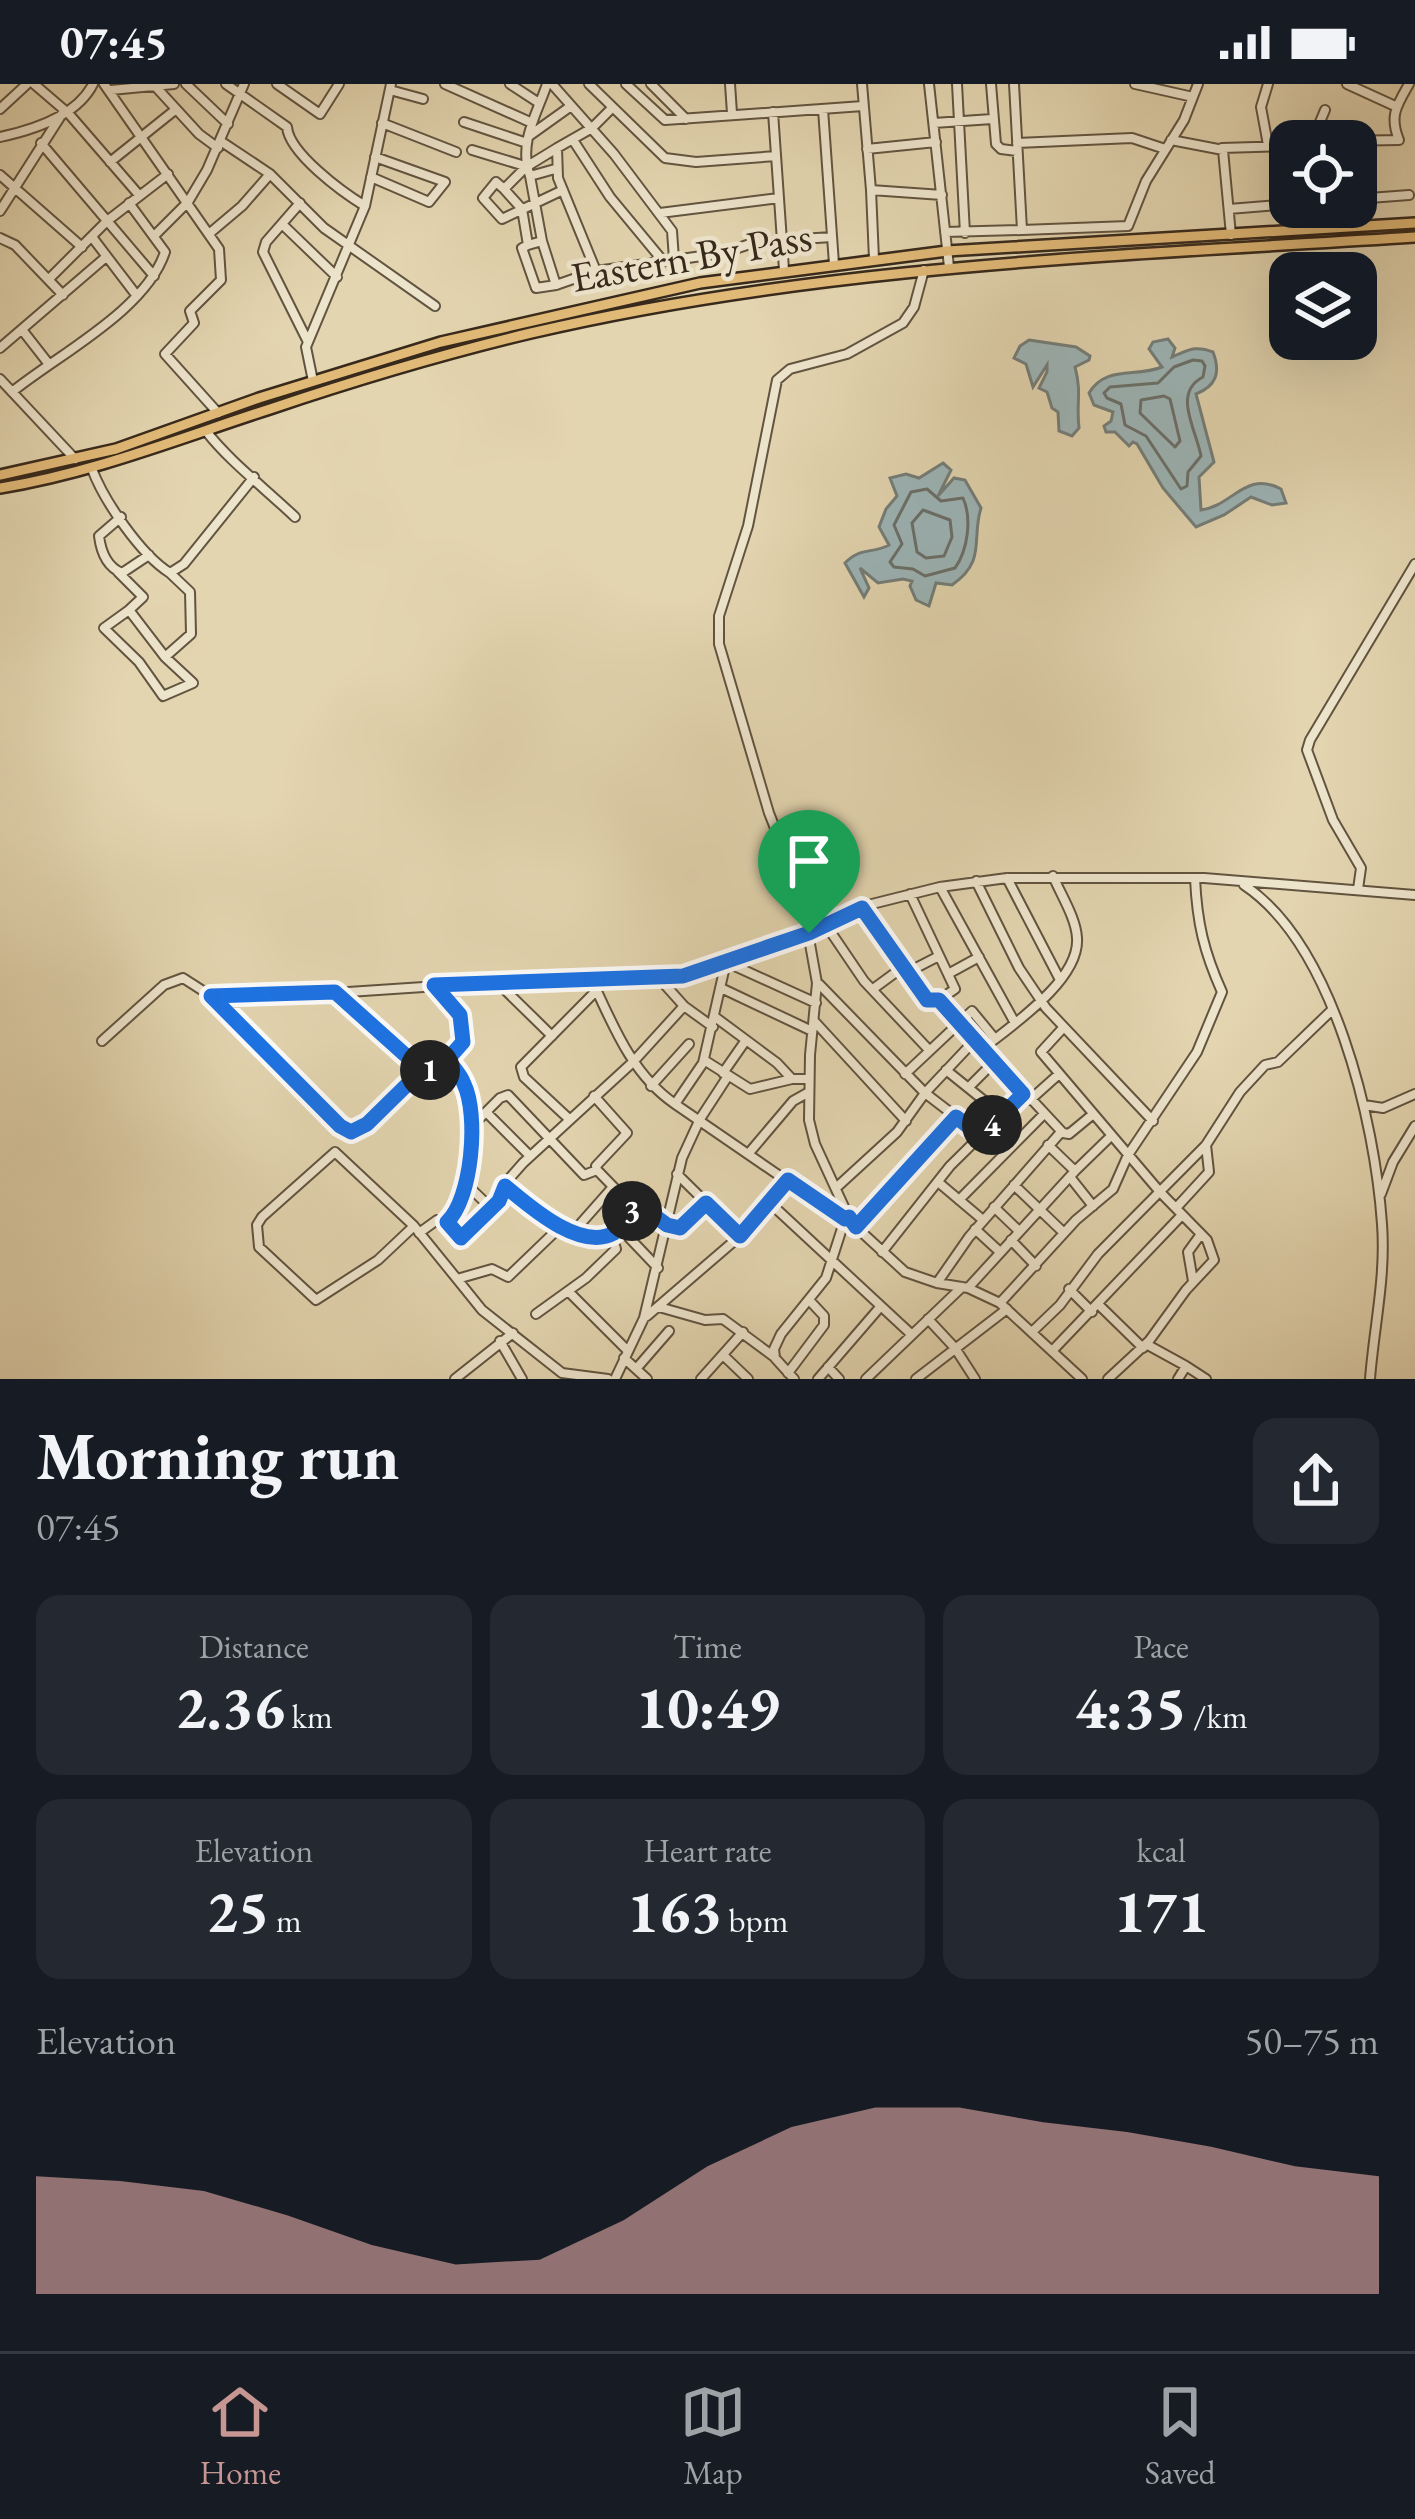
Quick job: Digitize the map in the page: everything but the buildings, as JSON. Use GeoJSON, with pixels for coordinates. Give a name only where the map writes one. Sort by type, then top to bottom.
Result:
{"type":"FeatureCollection","features":[{"type":"Feature","properties":{"kind":"main road","name":"Eastern By Pass"},"geometry":{"type":"LineString","coordinates":[[0,475],[75,459],[441,342],[564,311],[784,270],[947,250],[1415,223]]}},
{"type":"Feature","properties":{"kind":"main road","name":"Eastern By Pass"},"geometry":{"type":"LineString","coordinates":[[0,488],[92,469],[359,380],[531,333],[729,293],[949,267],[1415,237]]}},
{"type":"Feature","properties":{"kind":"street"},"geometry":{"type":"LineString","coordinates":[[0,109],[31,84],[139,195]]}},
{"type":"Feature","properties":{"kind":"street"},"geometry":{"type":"LineString","coordinates":[[0,137],[64,113],[87,97],[93,84]]}},
{"type":"Feature","properties":{"kind":"street"},"geometry":{"type":"LineString","coordinates":[[106,87],[174,84]]}},
{"type":"Feature","properties":{"kind":"street"},"geometry":{"type":"LineString","coordinates":[[186,84],[227,124]]}},
{"type":"Feature","properties":{"kind":"street"},"geometry":{"type":"LineString","coordinates":[[226,84],[242,88],[286,128],[287,137],[323,175],[365,206]]}},
{"type":"Feature","properties":{"kind":"street"},"geometry":{"type":"LineString","coordinates":[[277,84],[320,115],[339,84]]}},
{"type":"Feature","properties":{"kind":"street"},"geometry":{"type":"LineString","coordinates":[[445,84],[530,122]]}},
{"type":"Feature","properties":{"kind":"street"},"geometry":{"type":"LineString","coordinates":[[510,84],[539,103]]}},
{"type":"Feature","properties":{"kind":"street"},"geometry":{"type":"LineString","coordinates":[[556,285],[528,171],[530,122],[549,84],[592,128],[672,231],[668,260]]}},
{"type":"Feature","properties":{"kind":"street"},"geometry":{"type":"LineString","coordinates":[[589,84],[664,158],[695,162],[776,157]]}},
{"type":"Feature","properties":{"kind":"street"},"geometry":{"type":"LineString","coordinates":[[626,84],[657,117],[863,106]]}},
{"type":"Feature","properties":{"kind":"street"},"geometry":{"type":"LineString","coordinates":[[651,84],[686,118]]}},
{"type":"Feature","properties":{"kind":"street"},"geometry":{"type":"LineString","coordinates":[[716,84],[730,86],[733,113]]}},
{"type":"Feature","properties":{"kind":"street"},"geometry":{"type":"LineString","coordinates":[[862,84],[874,259]]}},
{"type":"Feature","properties":{"kind":"street"},"geometry":{"type":"LineString","coordinates":[[929,84],[949,267]]}},
{"type":"Feature","properties":{"kind":"street"},"geometry":{"type":"LineString","coordinates":[[956,84],[965,233]]}},
{"type":"Feature","properties":{"kind":"street"},"geometry":{"type":"LineString","coordinates":[[992,84],[998,147],[1132,138],[1221,148],[1268,145],[1261,106],[1268,84]]}},
{"type":"Feature","properties":{"kind":"street"},"geometry":{"type":"LineString","coordinates":[[1013,84],[1022,230]]}},
{"type":"Feature","properties":{"kind":"street"},"geometry":{"type":"LineString","coordinates":[[1135,84],[1192,98]]}},
{"type":"Feature","properties":{"kind":"street"},"geometry":{"type":"LineString","coordinates":[[945,232],[1128,226],[1146,181],[1198,84]]}},
{"type":"Feature","properties":{"kind":"street"},"geometry":{"type":"LineString","coordinates":[[1347,84],[1395,106]]}},
{"type":"Feature","properties":{"kind":"street"},"geometry":{"type":"LineString","coordinates":[[1400,140],[1394,128],[1395,106],[1409,84]]}},
{"type":"Feature","properties":{"kind":"street"},"geometry":{"type":"LineString","coordinates":[[155,86],[176,110],[220,145],[270,174],[318,223],[435,306]]}},
{"type":"Feature","properties":{"kind":"street"},"geometry":{"type":"LineString","coordinates":[[106,87],[219,249],[220,280],[190,311],[194,323],[165,354],[218,412]]}},
{"type":"Feature","properties":{"kind":"street"},"geometry":{"type":"LineString","coordinates":[[308,342],[365,206],[390,87],[423,99]]}},
{"type":"Feature","properties":{"kind":"street"},"geometry":{"type":"LineString","coordinates":[[154,236],[188,202],[220,145],[242,88]]}},
{"type":"Feature","properties":{"kind":"street"},"geometry":{"type":"LineString","coordinates":[[528,140],[571,106]]}},
{"type":"Feature","properties":{"kind":"street"},"geometry":{"type":"LineString","coordinates":[[504,189],[592,128],[612,108]]}},
{"type":"Feature","properties":{"kind":"street"},"geometry":{"type":"LineString","coordinates":[[823,109],[834,264]]}},
{"type":"Feature","properties":{"kind":"street"},"geometry":{"type":"LineString","coordinates":[[110,162],[176,110]]}},
{"type":"Feature","properties":{"kind":"street"},"geometry":{"type":"LineString","coordinates":[[1321,120],[1325,110]]}},
{"type":"Feature","properties":{"kind":"street"},"geometry":{"type":"LineString","coordinates":[[773,112],[784,270]]}},
{"type":"Feature","properties":{"kind":"street"},"geometry":{"type":"LineString","coordinates":[[0,211],[64,113]]}},
{"type":"Feature","properties":{"kind":"street"},"geometry":{"type":"LineString","coordinates":[[934,123],[992,119]]}},
{"type":"Feature","properties":{"kind":"street"},"geometry":{"type":"LineString","coordinates":[[464,122],[528,140]]}},
{"type":"Feature","properties":{"kind":"street"},"geometry":{"type":"LineString","coordinates":[[382,123],[456,152]]}},
{"type":"Feature","properties":{"kind":"street"},"geometry":{"type":"LineString","coordinates":[[573,140],[610,197],[668,260]]}},
{"type":"Feature","properties":{"kind":"street"},"geometry":{"type":"LineString","coordinates":[[1377,140],[1415,140]]}},
{"type":"Feature","properties":{"kind":"street"},"geometry":{"type":"LineString","coordinates":[[867,149],[936,142]]}},
{"type":"Feature","properties":{"kind":"street"},"geometry":{"type":"LineString","coordinates":[[41,143],[154,276]]}},
{"type":"Feature","properties":{"kind":"street"},"geometry":{"type":"LineString","coordinates":[[557,148],[555,169],[596,271]]}},
{"type":"Feature","properties":{"kind":"street"},"geometry":{"type":"LineString","coordinates":[[1221,148],[1232,235]]}},
{"type":"Feature","properties":{"kind":"street"},"geometry":{"type":"LineString","coordinates":[[472,150],[541,176],[555,169]]}},
{"type":"Feature","properties":{"kind":"street"},"geometry":{"type":"LineString","coordinates":[[371,177],[429,202],[445,182],[375,157]]}},
{"type":"Feature","properties":{"kind":"street"},"geometry":{"type":"LineString","coordinates":[[50,279],[107,221],[168,174]]}},
{"type":"Feature","properties":{"kind":"street"},"geometry":{"type":"LineString","coordinates":[[210,233],[270,174]]}},
{"type":"Feature","properties":{"kind":"street"},"geometry":{"type":"LineString","coordinates":[[0,175],[82,248]]}},
{"type":"Feature","properties":{"kind":"street"},"geometry":{"type":"LineString","coordinates":[[528,245],[522,209],[504,189],[496,182],[483,198],[502,219],[522,209],[537,201],[563,190]]}},
{"type":"Feature","properties":{"kind":"street"},"geometry":{"type":"LineString","coordinates":[[871,190],[942,195]]}},
{"type":"Feature","properties":{"kind":"street"},"geometry":{"type":"LineString","coordinates":[[1377,197],[1409,195]]}},
{"type":"Feature","properties":{"kind":"street"},"geometry":{"type":"LineString","coordinates":[[659,213],[779,198]]}},
{"type":"Feature","properties":{"kind":"street"},"geometry":{"type":"LineString","coordinates":[[12,392],[136,296],[154,276],[165,252],[129,203]]}},
{"type":"Feature","properties":{"kind":"street"},"geometry":{"type":"LineString","coordinates":[[300,203],[263,252],[308,342],[314,382]]}},
{"type":"Feature","properties":{"kind":"street"},"geometry":{"type":"LineString","coordinates":[[1229,209],[1269,206]]}},
{"type":"Feature","properties":{"kind":"street"},"geometry":{"type":"LineString","coordinates":[[282,224],[337,277]]}},
{"type":"Feature","properties":{"kind":"street"},"geometry":{"type":"LineString","coordinates":[[92,237],[136,296]]}},
{"type":"Feature","properties":{"kind":"street"},"geometry":{"type":"LineString","coordinates":[[542,241],[522,248],[536,288],[596,271],[782,240],[832,237]]}},
{"type":"Feature","properties":{"kind":"street"},"geometry":{"type":"LineString","coordinates":[[0,238],[15,245],[63,296]]}},
{"type":"Feature","properties":{"kind":"street"},"geometry":{"type":"LineString","coordinates":[[0,347],[106,257]]}},
{"type":"Feature","properties":{"kind":"street"},"geometry":{"type":"LineString","coordinates":[[775,1358],[781,1334],[810,1301],[834,1262],[847,1218],[811,1132],[808,1092],[818,983],[801,894],[750,752],[719,644],[720,613],[748,526],[777,380],[790,369],[847,354],[903,323],[914,307],[924,270]]}},
{"type":"Feature","properties":{"kind":"street"},"geometry":{"type":"LineString","coordinates":[[23,331],[48,364]]}},
{"type":"Feature","properties":{"kind":"street"},"geometry":{"type":"LineString","coordinates":[[0,379],[75,459]]}},
{"type":"Feature","properties":{"kind":"street"},"geometry":{"type":"LineString","coordinates":[[206,431],[295,517]]}},
{"type":"Feature","properties":{"kind":"street"},"geometry":{"type":"LineString","coordinates":[[92,469],[100,489],[149,555],[190,592],[190,634],[165,657]]}},
{"type":"Feature","properties":{"kind":"street"},"geometry":{"type":"LineString","coordinates":[[170,573],[184,564],[254,478]]}},
{"type":"Feature","properties":{"kind":"street"},"geometry":{"type":"LineString","coordinates":[[121,517],[100,536],[101,552],[142,596],[104,628],[139,662],[163,696],[193,682],[165,657],[129,610]]}},
{"type":"Feature","properties":{"kind":"street"},"geometry":{"type":"LineString","coordinates":[[118,572],[149,555]]}},
{"type":"Feature","properties":{"kind":"street"},"geometry":{"type":"LineString","coordinates":[[1358,889],[1361,868],[1333,820],[1307,750],[1415,564]]}},
{"type":"Feature","properties":{"kind":"street"},"geometry":{"type":"LineString","coordinates":[[981,1050],[1041,1002],[1073,960],[1078,940],[1053,877]]}},
{"type":"Feature","properties":{"kind":"street"},"geometry":{"type":"LineString","coordinates":[[211,996],[590,976],[683,976],[809,933],[862,908],[940,886],[1007,878],[1195,878],[1415,895]]}},
{"type":"Feature","properties":{"kind":"street"},"geometry":{"type":"LineString","coordinates":[[1007,878],[1059,979]]}},
{"type":"Feature","properties":{"kind":"street"},"geometry":{"type":"LineString","coordinates":[[916,1379],[1003,1306],[1064,1233],[1113,1189],[1128,1155],[1196,1052],[1222,997],[1205,958],[1206,938],[1197,924],[1195,878]]}},
{"type":"Feature","properties":{"kind":"street"},"geometry":{"type":"LineString","coordinates":[[976,881],[1041,1002],[1153,1121]]}},
{"type":"Feature","properties":{"kind":"street"},"geometry":{"type":"LineString","coordinates":[[1240,882],[1288,925],[1332,1010],[1364,1105],[1379,1199],[1382,1277],[1370,1379]]}},
{"type":"Feature","properties":{"kind":"street"},"geometry":{"type":"LineString","coordinates":[[940,886],[1015,1023]]}},
{"type":"Feature","properties":{"kind":"street"},"geometry":{"type":"LineString","coordinates":[[862,908],[927,1000],[939,1000],[955,991],[910,894]]}},
{"type":"Feature","properties":{"kind":"street"},"geometry":{"type":"LineString","coordinates":[[826,925],[873,989],[929,1050]]}},
{"type":"Feature","properties":{"kind":"street"},"geometry":{"type":"LineString","coordinates":[[873,989],[939,956]]}},
{"type":"Feature","properties":{"kind":"street"},"geometry":{"type":"LineString","coordinates":[[948,974],[979,957]]}},
{"type":"Feature","properties":{"kind":"street"},"geometry":{"type":"LineString","coordinates":[[675,1104],[704,1060],[726,962]]}},
{"type":"Feature","properties":{"kind":"street"},"geometry":{"type":"LineString","coordinates":[[726,962],[816,1003]]}},
{"type":"Feature","properties":{"kind":"street"},"geometry":{"type":"LineString","coordinates":[[590,976],[633,1062],[651,1086],[847,1218],[905,1272],[965,1288],[1003,1306],[1082,1379]]}},
{"type":"Feature","properties":{"kind":"street"},"geometry":{"type":"LineString","coordinates":[[657,976],[683,1006],[746,1040],[792,1079]]}},
{"type":"Feature","properties":{"kind":"street"},"geometry":{"type":"LineString","coordinates":[[102,1041],[174,979],[188,979],[351,1132],[367,1124],[422,1070]]}},
{"type":"Feature","properties":{"kind":"street"},"geometry":{"type":"LineString","coordinates":[[496,981],[552,1036]]}},
{"type":"Feature","properties":{"kind":"street"},"geometry":{"type":"LineString","coordinates":[[818,983],[925,1093],[981,1136]]}},
{"type":"Feature","properties":{"kind":"street"},"geometry":{"type":"LineString","coordinates":[[335,992],[422,1070],[436,1070],[463,1042],[462,1019],[434,985]]}},
{"type":"Feature","properties":{"kind":"street"},"geometry":{"type":"LineString","coordinates":[[721,988],[813,1026],[905,1121]]}},
{"type":"Feature","properties":{"kind":"street"},"geometry":{"type":"LineString","coordinates":[[568,1119],[521,1072],[596,990]]}},
{"type":"Feature","properties":{"kind":"street"},"geometry":{"type":"LineString","coordinates":[[939,1000],[1061,1132],[1069,1134],[1092,1115]]}},
{"type":"Feature","properties":{"kind":"street"},"geometry":{"type":"LineString","coordinates":[[447,1222],[465,1237],[530,1156],[633,1062],[683,1006]]}},
{"type":"Feature","properties":{"kind":"street"},"geometry":{"type":"LineString","coordinates":[[1034,1331],[1206,1145],[1240,1092],[1265,1065],[1278,1062],[1332,1010]]}},
{"type":"Feature","properties":{"kind":"street"},"geometry":{"type":"LineString","coordinates":[[905,1074],[972,1011],[995,1039]]}},
{"type":"Feature","properties":{"kind":"street"},"geometry":{"type":"LineString","coordinates":[[1063,1028],[1041,1050],[1092,1115],[1208,1242],[1214,1262],[1114,1377]]}},
{"type":"Feature","properties":{"kind":"street"},"geometry":{"type":"LineString","coordinates":[[448,1060],[464,1083],[473,1125],[458,1212],[447,1222],[430,1222],[417,1230],[316,1300],[259,1247],[256,1231],[262,1217],[335,1152],[417,1230],[482,1310],[562,1372],[612,1379],[644,1318],[677,1174],[700,1119],[746,1040]]}},
{"type":"Feature","properties":{"kind":"street"},"geometry":{"type":"LineString","coordinates":[[837,1187],[905,1121],[974,1040]]}},
{"type":"Feature","properties":{"kind":"street"},"geometry":{"type":"LineString","coordinates":[[651,1086],[689,1044]]}},
{"type":"Feature","properties":{"kind":"street"},"geometry":{"type":"LineString","coordinates":[[704,1060],[751,1089],[809,1079]]}},
{"type":"Feature","properties":{"kind":"street"},"geometry":{"type":"LineString","coordinates":[[968,1088],[994,1063]]}},
{"type":"Feature","properties":{"kind":"street"},"geometry":{"type":"LineString","coordinates":[[946,1070],[1002,1115]]}},
{"type":"Feature","properties":{"kind":"street"},"geometry":{"type":"LineString","coordinates":[[882,1252],[981,1136],[1059,1074]]}},
{"type":"Feature","properties":{"kind":"street"},"geometry":{"type":"LineString","coordinates":[[749,1153],[793,1101],[808,1092]]}},
{"type":"Feature","properties":{"kind":"street"},"geometry":{"type":"LineString","coordinates":[[1364,1105],[1383,1108],[1415,1094]]}},
{"type":"Feature","properties":{"kind":"street"},"geometry":{"type":"LineString","coordinates":[[473,1125],[508,1095],[584,1175],[597,1171]]}},
{"type":"Feature","properties":{"kind":"street"},"geometry":{"type":"LineString","coordinates":[[595,1096],[627,1133],[596,1166],[597,1171],[667,1225],[680,1228],[706,1203]]}},
{"type":"Feature","properties":{"kind":"street"},"geometry":{"type":"LineString","coordinates":[[486,1112],[530,1156]]}},
{"type":"Feature","properties":{"kind":"street"},"geometry":{"type":"LineString","coordinates":[[959,1200],[1044,1114]]}},
{"type":"Feature","properties":{"kind":"street"},"geometry":{"type":"LineString","coordinates":[[856,1227],[956,1117]]}},
{"type":"Feature","properties":{"kind":"street"},"geometry":{"type":"LineString","coordinates":[[1379,1199],[1393,1162],[1415,1126]]}},
{"type":"Feature","properties":{"kind":"street"},"geometry":{"type":"LineString","coordinates":[[937,1283],[975,1228],[1061,1132]]}},
{"type":"Feature","properties":{"kind":"street"},"geometry":{"type":"LineString","coordinates":[[866,1379],[965,1288],[1111,1136]]}},
{"type":"Feature","properties":{"kind":"street"},"geometry":{"type":"LineString","coordinates":[[1048,1145],[1093,1206]]}},
{"type":"Feature","properties":{"kind":"street"},"geometry":{"type":"LineString","coordinates":[[1054,1349],[1096,1309],[1209,1172],[1206,1145]]}},
{"type":"Feature","properties":{"kind":"street"},"geometry":{"type":"LineString","coordinates":[[677,1174],[740,1236]]}},
{"type":"Feature","properties":{"kind":"street"},"geometry":{"type":"LineString","coordinates":[[644,1318],[740,1236],[788,1180]]}},
{"type":"Feature","properties":{"kind":"street"},"geometry":{"type":"LineString","coordinates":[[464,1182],[492,1209]]}},
{"type":"Feature","properties":{"kind":"street"},"geometry":{"type":"LineString","coordinates":[[938,1182],[983,1220]]}},
{"type":"Feature","properties":{"kind":"street"},"geometry":{"type":"LineString","coordinates":[[1014,1185],[1064,1233]]}},
{"type":"Feature","properties":{"kind":"street"},"geometry":{"type":"LineString","coordinates":[[505,1186],[559,1228],[588,1237],[616,1230],[637,1205]]}},
{"type":"Feature","properties":{"kind":"street"},"geometry":{"type":"LineString","coordinates":[[575,1230],[614,1187]]}},
{"type":"Feature","properties":{"kind":"street"},"geometry":{"type":"LineString","coordinates":[[770,1203],[911,1334]]}},
{"type":"Feature","properties":{"kind":"street"},"geometry":{"type":"LineString","coordinates":[[994,1207],[1019,1232]]}},
{"type":"Feature","properties":{"kind":"street"},"geometry":{"type":"LineString","coordinates":[[457,1279],[492,1269],[508,1277],[559,1228]]}},
{"type":"Feature","properties":{"kind":"street"},"geometry":{"type":"LineString","coordinates":[[975,1228],[1000,1252]]}},
{"type":"Feature","properties":{"kind":"street"},"geometry":{"type":"LineString","coordinates":[[616,1230],[658,1268]]}},
{"type":"Feature","properties":{"kind":"street"},"geometry":{"type":"LineString","coordinates":[[536,1314],[616,1249],[616,1230]]}},
{"type":"Feature","properties":{"kind":"street"},"geometry":{"type":"LineString","coordinates":[[1193,1281],[1188,1252],[1201,1234]]}},
{"type":"Feature","properties":{"kind":"street"},"geometry":{"type":"LineString","coordinates":[[1011,1240],[1036,1266]]}},
{"type":"Feature","properties":{"kind":"street"},"geometry":{"type":"LineString","coordinates":[[1069,1289],[1144,1346],[1206,1379]]}},
{"type":"Feature","properties":{"kind":"street"},"geometry":{"type":"LineString","coordinates":[[568,1291],[647,1379]]}},
{"type":"Feature","properties":{"kind":"street"},"geometry":{"type":"LineString","coordinates":[[657,1307],[705,1319],[720,1317],[775,1358],[791,1376],[824,1325],[824,1316],[810,1301]]}},
{"type":"Feature","properties":{"kind":"street"},"geometry":{"type":"LineString","coordinates":[[818,1379],[881,1306]]}},
{"type":"Feature","properties":{"kind":"street"},"geometry":{"type":"LineString","coordinates":[[928,1319],[956,1348],[974,1379]]}},
{"type":"Feature","properties":{"kind":"street"},"geometry":{"type":"LineString","coordinates":[[636,1369],[669,1331]]}},
{"type":"Feature","properties":{"kind":"street"},"geometry":{"type":"LineString","coordinates":[[701,1379],[743,1332]]}},
{"type":"Feature","properties":{"kind":"street"},"geometry":{"type":"LineString","coordinates":[[455,1379],[513,1334]]}},
{"type":"Feature","properties":{"kind":"street"},"geometry":{"type":"LineString","coordinates":[[500,1341],[522,1379]]}},
{"type":"Feature","properties":{"kind":"street"},"geometry":{"type":"LineString","coordinates":[[722,1354],[748,1379]]}},
{"type":"Feature","properties":{"kind":"street"},"geometry":{"type":"LineString","coordinates":[[1178,1379],[1186,1366]]}},
{"type":"Feature","properties":{"kind":"street"},"geometry":{"type":"LineString","coordinates":[[828,1367],[839,1379]]}},
{"type":"Feature","properties":{"kind":"water"},"geometry":{"type":"Polygon","coordinates":[[[1168,339],[1175,348],[1172,357],[1201,349],[1213,352],[1215,360],[1212,383],[1196,394],[1214,462],[1199,477],[1201,510],[1258,484],[1281,489],[1286,503],[1272,505],[1251,497],[1196,527],[1163,488],[1137,444],[1129,446],[1115,432],[1106,432],[1104,426],[1113,412],[1094,405],[1089,393],[1112,375],[1162,367],[1149,349],[1153,342],[1168,339]]]}},
{"type":"Feature","properties":{"kind":"water"},"geometry":{"type":"Polygon","coordinates":[[[1029,340],[1076,347],[1090,356],[1075,367],[1079,428],[1072,436],[1059,431],[1058,412],[1047,392],[1039,388],[1047,365],[1033,387],[1026,364],[1014,358],[1029,340]]]}},
{"type":"Feature","properties":{"kind":"water"},"geometry":{"type":"Polygon","coordinates":[[[943,463],[951,470],[938,496],[954,478],[965,480],[981,508],[970,567],[952,585],[936,583],[929,606],[916,600],[912,581],[878,583],[860,568],[869,588],[864,597],[845,563],[889,545],[879,527],[897,496],[890,478],[906,474],[919,478],[943,463]]]}},
{"type":"Feature","properties":{"kind":"route"},"geometry":{"type":"LineString","coordinates":[[809,933],[683,976],[434,985],[460,1015],[463,1042],[441,1067],[422,1070],[367,1124],[351,1132],[211,996],[335,992],[422,1070],[436,1070],[441,1067],[448,1060],[464,1083],[473,1125],[461,1204],[447,1222],[461,1238],[499,1201],[505,1186],[554,1227],[588,1237],[614,1233],[637,1205],[680,1228],[706,1203],[740,1236],[788,1180],[845,1219],[849,1217],[856,1227],[956,1117],[981,1136],[1023,1094],[939,1000],[927,1000],[862,908],[809,933]]}}]}
